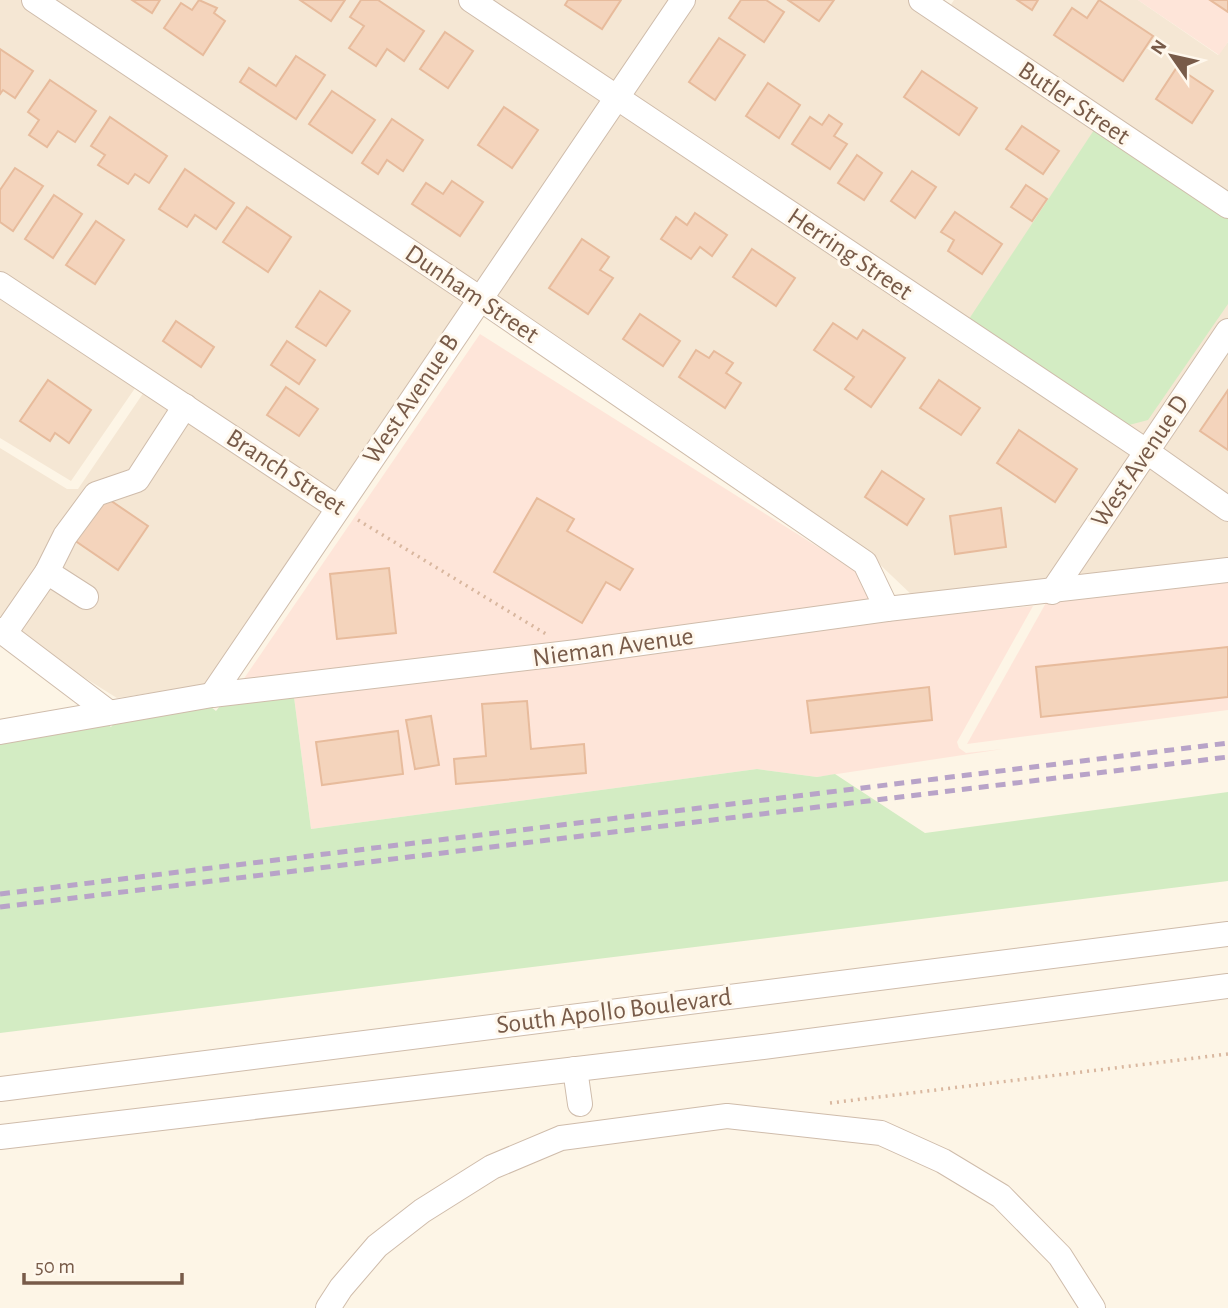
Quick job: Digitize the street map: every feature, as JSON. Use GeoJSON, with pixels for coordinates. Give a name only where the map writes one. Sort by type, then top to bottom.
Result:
{"type":"FeatureCollection","features":[{"type":"Feature","properties":{"kind":"street","name":"Dunham Street"},"geometry":{"type":"LineString","coordinates":[[34,0],[480,299],[865,563],[887,609]]}},
{"type":"Feature","properties":{"kind":"street","name":"Herring Street"},"geometry":{"type":"LineString","coordinates":[[471,0],[1146,451],[1228,509]]}},
{"type":"Feature","properties":{"kind":"street","name":"West Avenue B"},"geometry":{"type":"LineString","coordinates":[[212,695],[683,0]]}},
{"type":"Feature","properties":{"kind":"street","name":"Butler Street"},"geometry":{"type":"LineString","coordinates":[[921,0],[1228,206]]}},
{"type":"Feature","properties":{"kind":"street","name":"Branch Street"},"geometry":{"type":"LineString","coordinates":[[0,284],[338,508]]}},
{"type":"Feature","properties":{"kind":"street","name":"West Avenue D"},"geometry":{"type":"LineString","coordinates":[[1052,592],[1228,331]]}},
{"type":"Feature","properties":{"kind":"street"},"geometry":{"type":"LineString","coordinates":[[107,711],[3,631],[47,572],[65,536],[96,494],[137,480],[185,407]]}},
{"type":"Feature","properties":{"kind":"street","name":"Nieman Avenue"},"geometry":{"type":"LineString","coordinates":[[0,732],[107,711],[212,695],[577,652],[887,609],[1228,570]]}},
{"type":"Feature","properties":{"kind":"street"},"geometry":{"type":"LineString","coordinates":[[47,572],[86,597]]}},
{"type":"Feature","properties":{"kind":"street","name":"South Apollo Boulevard"},"geometry":{"type":"LineString","coordinates":[[0,1089],[1228,934]]}},
{"type":"Feature","properties":{"kind":"street","name":"South Apollo Boulevard"},"geometry":{"type":"LineString","coordinates":[[0,1137],[575,1069],[1228,986]]}},
{"type":"Feature","properties":{"kind":"street"},"geometry":{"type":"LineString","coordinates":[[575,1069],[580,1104]]}},
{"type":"Feature","properties":{"kind":"street"},"geometry":{"type":"LineString","coordinates":[[328,1308],[341,1288],[377,1246],[422,1211],[492,1167],[561,1138],[727,1116],[880,1133],[943,1161],[1001,1196],[1060,1256],[1093,1308]]}},
{"type":"Feature","properties":{"kind":"path","name":"Branch Street"},"geometry":{"type":"LineString","coordinates":[[338,508],[577,652]]}},
{"type":"Feature","properties":{"kind":"path"},"geometry":{"type":"LineString","coordinates":[[822,1104],[1228,1054]]}},
{"type":"Feature","properties":{"kind":"shaded area"},"geometry":{"type":"Polygon","coordinates":[[[0,0],[942,0],[950,6],[954,0],[1138,0],[1218,55],[1228,42],[1228,560],[914,597],[871,556],[480,299],[338,508],[142,378],[71,481],[0,438],[0,0]]]}},
{"type":"Feature","properties":{"kind":"shaded area"},"geometry":{"type":"Polygon","coordinates":[[[1138,0],[1228,0],[1228,42],[1219,55],[1138,0]]]}},
{"type":"Feature","properties":{"kind":"shaded area"},"geometry":{"type":"Polygon","coordinates":[[[480,334],[856,571],[870,600],[574,641],[243,680],[480,334]]]}},
{"type":"Feature","properties":{"kind":"shaded area"},"geometry":{"type":"Polygon","coordinates":[[[144,392],[322,510],[205,685],[117,698],[0,625],[0,448],[67,489],[78,489],[144,392]]]}},
{"type":"Feature","properties":{"kind":"shaded area"},"geometry":{"type":"Polygon","coordinates":[[[1228,570],[1228,710],[967,744],[1052,592],[1228,570]]]}},
{"type":"Feature","properties":{"kind":"shaded area"},"geometry":{"type":"Polygon","coordinates":[[[1033,606],[957,742],[959,748],[966,753],[1003,749],[817,777],[757,769],[311,829],[294,697],[891,620],[1033,606]]]}},
{"type":"Feature","properties":{"kind":"green space"},"geometry":{"type":"Polygon","coordinates":[[[1094,130],[1228,219],[1228,304],[1148,420],[1129,425],[969,319],[1094,130]]]}},
{"type":"Feature","properties":{"kind":"green space"},"geometry":{"type":"Polygon","coordinates":[[[294,697],[311,829],[757,769],[817,777],[835,774],[925,833],[1228,792],[1228,881],[0,1033],[0,743],[106,723],[111,727],[115,722],[211,707],[216,711],[220,706],[294,697]]]}},
{"type":"Feature","properties":{"kind":"building"},"geometry":{"type":"Polygon","coordinates":[[[132,0],[160,0],[152,13],[132,0]]]}},
{"type":"Feature","properties":{"kind":"building"},"geometry":{"type":"Polygon","coordinates":[[[199,0],[217,8],[214,13],[225,21],[203,55],[164,28],[181,3],[192,10],[199,0]]]}},
{"type":"Feature","properties":{"kind":"building"},"geometry":{"type":"Polygon","coordinates":[[[300,0],[345,0],[331,21],[300,0]]]}},
{"type":"Feature","properties":{"kind":"building"},"geometry":{"type":"Polygon","coordinates":[[[361,0],[378,0],[424,31],[404,61],[387,49],[376,66],[349,48],[364,26],[350,17],[361,0]]]}},
{"type":"Feature","properties":{"kind":"building"},"geometry":{"type":"Polygon","coordinates":[[[568,0],[621,0],[602,29],[565,5],[568,0]]]}},
{"type":"Feature","properties":{"kind":"building"},"geometry":{"type":"Polygon","coordinates":[[[741,0],[766,0],[784,12],[764,42],[729,18],[741,0]]]}},
{"type":"Feature","properties":{"kind":"building"},"geometry":{"type":"Polygon","coordinates":[[[788,0],[834,0],[819,21],[788,0]]]}},
{"type":"Feature","properties":{"kind":"building"},"geometry":{"type":"Polygon","coordinates":[[[1017,0],[1038,0],[1032,10],[1017,0]]]}},
{"type":"Feature","properties":{"kind":"building"},"geometry":{"type":"Polygon","coordinates":[[[1099,0],[1153,36],[1123,81],[1054,35],[1072,8],[1087,18],[1099,0]]]}},
{"type":"Feature","properties":{"kind":"building"},"geometry":{"type":"Polygon","coordinates":[[[1210,0],[1228,0],[1228,12],[1210,0]]]}},
{"type":"Feature","properties":{"kind":"building"},"geometry":{"type":"Polygon","coordinates":[[[445,32],[473,51],[448,88],[420,69],[445,32]]]}},
{"type":"Feature","properties":{"kind":"building"},"geometry":{"type":"Polygon","coordinates":[[[719,38],[745,55],[715,100],[689,82],[719,38]]]}},
{"type":"Feature","properties":{"kind":"building"},"geometry":{"type":"Polygon","coordinates":[[[0,49],[33,71],[15,98],[3,90],[0,94],[0,49]]]}},
{"type":"Feature","properties":{"kind":"building"},"geometry":{"type":"Polygon","coordinates":[[[296,56],[325,75],[296,119],[240,82],[249,68],[276,86],[296,56]]]}},
{"type":"Feature","properties":{"kind":"building"},"geometry":{"type":"Polygon","coordinates":[[[1177,67],[1213,91],[1192,123],[1156,99],[1177,67]]]}},
{"type":"Feature","properties":{"kind":"building"},"geometry":{"type":"Polygon","coordinates":[[[922,71],[977,108],[959,135],[904,97],[922,71]]]}},
{"type":"Feature","properties":{"kind":"building"},"geometry":{"type":"Polygon","coordinates":[[[50,80],[96,111],[75,142],[58,131],[47,147],[29,135],[39,120],[28,112],[50,80]]]}},
{"type":"Feature","properties":{"kind":"building"},"geometry":{"type":"Polygon","coordinates":[[[768,83],[800,105],[779,138],[746,116],[768,83]]]}},
{"type":"Feature","properties":{"kind":"building"},"geometry":{"type":"Polygon","coordinates":[[[332,91],[375,120],[352,153],[309,124],[332,91]]]}},
{"type":"Feature","properties":{"kind":"building"},"geometry":{"type":"Polygon","coordinates":[[[504,107],[538,130],[512,168],[478,145],[504,107]]]}},
{"type":"Feature","properties":{"kind":"building"},"geometry":{"type":"Polygon","coordinates":[[[829,115],[842,124],[834,136],[847,144],[830,169],[792,144],[810,117],[822,125],[829,115]]]}},
{"type":"Feature","properties":{"kind":"building"},"geometry":{"type":"Polygon","coordinates":[[[110,117],[167,156],[149,183],[135,174],[128,184],[98,165],[105,155],[91,146],[110,117]]]}},
{"type":"Feature","properties":{"kind":"building"},"geometry":{"type":"Polygon","coordinates":[[[392,119],[423,140],[403,171],[387,160],[378,174],[362,163],[392,119]]]}},
{"type":"Feature","properties":{"kind":"building"},"geometry":{"type":"Polygon","coordinates":[[[1022,126],[1059,151],[1043,174],[1006,149],[1022,126]]]}},
{"type":"Feature","properties":{"kind":"building"},"geometry":{"type":"Polygon","coordinates":[[[857,155],[882,173],[864,200],[838,183],[857,155]]]}},
{"type":"Feature","properties":{"kind":"building"},"geometry":{"type":"Polygon","coordinates":[[[15,168],[43,186],[13,231],[0,222],[0,190],[15,168]]]}},
{"type":"Feature","properties":{"kind":"building"},"geometry":{"type":"Polygon","coordinates":[[[185,169],[234,203],[216,229],[195,215],[187,227],[159,209],[185,169]]]}},
{"type":"Feature","properties":{"kind":"building"},"geometry":{"type":"Polygon","coordinates":[[[912,171],[936,187],[915,218],[891,201],[912,171]]]}},
{"type":"Feature","properties":{"kind":"building"},"geometry":{"type":"Polygon","coordinates":[[[452,181],[483,202],[460,236],[412,204],[426,183],[443,194],[452,181]]]}},
{"type":"Feature","properties":{"kind":"building"},"geometry":{"type":"Polygon","coordinates":[[[1026,185],[1047,199],[1032,221],[1011,207],[1026,185]]]}},
{"type":"Feature","properties":{"kind":"building"},"geometry":{"type":"Polygon","coordinates":[[[54,195],[82,214],[53,258],[25,239],[54,195]]]}},
{"type":"Feature","properties":{"kind":"building"},"geometry":{"type":"Polygon","coordinates":[[[247,207],[291,237],[268,272],[223,242],[247,207]]]}},
{"type":"Feature","properties":{"kind":"building"},"geometry":{"type":"Polygon","coordinates":[[[955,212],[1002,244],[982,274],[948,251],[954,240],[941,232],[955,212]]]}},
{"type":"Feature","properties":{"kind":"building"},"geometry":{"type":"Polygon","coordinates":[[[695,213],[727,235],[712,256],[700,247],[691,259],[661,239],[676,217],[687,225],[695,213]]]}},
{"type":"Feature","properties":{"kind":"building"},"geometry":{"type":"Polygon","coordinates":[[[96,221],[124,240],[95,284],[66,265],[96,221]]]}},
{"type":"Feature","properties":{"kind":"building"},"geometry":{"type":"Polygon","coordinates":[[[582,239],[609,257],[600,270],[613,278],[588,314],[549,288],[582,239]]]}},
{"type":"Feature","properties":{"kind":"building"},"geometry":{"type":"Polygon","coordinates":[[[752,249],[795,278],[776,306],[733,277],[752,249]]]}},
{"type":"Feature","properties":{"kind":"building"},"geometry":{"type":"Polygon","coordinates":[[[320,291],[350,311],[326,346],[296,327],[320,291]]]}},
{"type":"Feature","properties":{"kind":"building"},"geometry":{"type":"Polygon","coordinates":[[[640,314],[680,341],[663,366],[623,339],[640,314]]]}},
{"type":"Feature","properties":{"kind":"building"},"geometry":{"type":"Polygon","coordinates":[[[176,321],[214,347],[201,367],[163,341],[176,321]]]}},
{"type":"Feature","properties":{"kind":"building"},"geometry":{"type":"Polygon","coordinates":[[[833,323],[857,339],[863,330],[905,358],[871,407],[845,389],[854,377],[814,350],[833,323]]]}},
{"type":"Feature","properties":{"kind":"building"},"geometry":{"type":"Polygon","coordinates":[[[287,341],[315,360],[299,384],[271,365],[287,341]]]}},
{"type":"Feature","properties":{"kind":"building"},"geometry":{"type":"Polygon","coordinates":[[[696,350],[709,358],[714,351],[733,363],[726,373],[741,383],[725,408],[679,377],[696,350]]]}},
{"type":"Feature","properties":{"kind":"building"},"geometry":{"type":"Polygon","coordinates":[[[48,380],[91,410],[69,443],[55,433],[50,441],[20,421],[48,380]]]}},
{"type":"Feature","properties":{"kind":"building"},"geometry":{"type":"Polygon","coordinates":[[[939,380],[980,408],[961,435],[920,408],[939,380]]]}},
{"type":"Feature","properties":{"kind":"building"},"geometry":{"type":"Polygon","coordinates":[[[286,387],[318,409],[299,436],[267,415],[286,387]]]}},
{"type":"Feature","properties":{"kind":"building"},"geometry":{"type":"Polygon","coordinates":[[[1228,390],[1228,450],[1200,431],[1228,390]]]}},
{"type":"Feature","properties":{"kind":"building"},"geometry":{"type":"Polygon","coordinates":[[[1019,430],[1077,469],[1055,502],[997,463],[1019,430]]]}},
{"type":"Feature","properties":{"kind":"building"},"geometry":{"type":"Polygon","coordinates":[[[882,471],[924,499],[907,525],[865,497],[882,471]]]}},
{"type":"Feature","properties":{"kind":"building"},"geometry":{"type":"Polygon","coordinates":[[[104,496],[148,526],[118,570],[74,540],[104,496]]]}},
{"type":"Feature","properties":{"kind":"building"},"geometry":{"type":"Polygon","coordinates":[[[537,498],[574,519],[567,531],[633,569],[620,590],[606,582],[582,623],[494,572],[537,498]]]}},
{"type":"Feature","properties":{"kind":"building"},"geometry":{"type":"Polygon","coordinates":[[[1001,508],[1006,547],[955,554],[950,516],[1001,508]]]}},
{"type":"Feature","properties":{"kind":"building"},"geometry":{"type":"Polygon","coordinates":[[[389,568],[396,633],[337,639],[330,574],[389,568]]]}},
{"type":"Feature","properties":{"kind":"building"},"geometry":{"type":"Polygon","coordinates":[[[1228,647],[1228,697],[1041,717],[1036,667],[1228,647]]]}},
{"type":"Feature","properties":{"kind":"building"},"geometry":{"type":"Polygon","coordinates":[[[929,687],[932,720],[811,733],[807,701],[929,687]]]}},
{"type":"Feature","properties":{"kind":"building"},"geometry":{"type":"Polygon","coordinates":[[[527,701],[531,749],[584,744],[586,773],[456,784],[454,759],[486,756],[482,704],[527,701]]]}},
{"type":"Feature","properties":{"kind":"building"},"geometry":{"type":"Polygon","coordinates":[[[431,716],[439,765],[415,769],[406,720],[431,716]]]}},
{"type":"Feature","properties":{"kind":"building"},"geometry":{"type":"Polygon","coordinates":[[[398,731],[403,774],[322,785],[316,742],[398,731]]]}},
{"type":"Feature","properties":{"kind":"railway"},"geometry":{"type":"LineString","coordinates":[[0,894],[1228,743]]}},
{"type":"Feature","properties":{"kind":"railway"},"geometry":{"type":"LineString","coordinates":[[0,907],[1228,757]]}}]}
